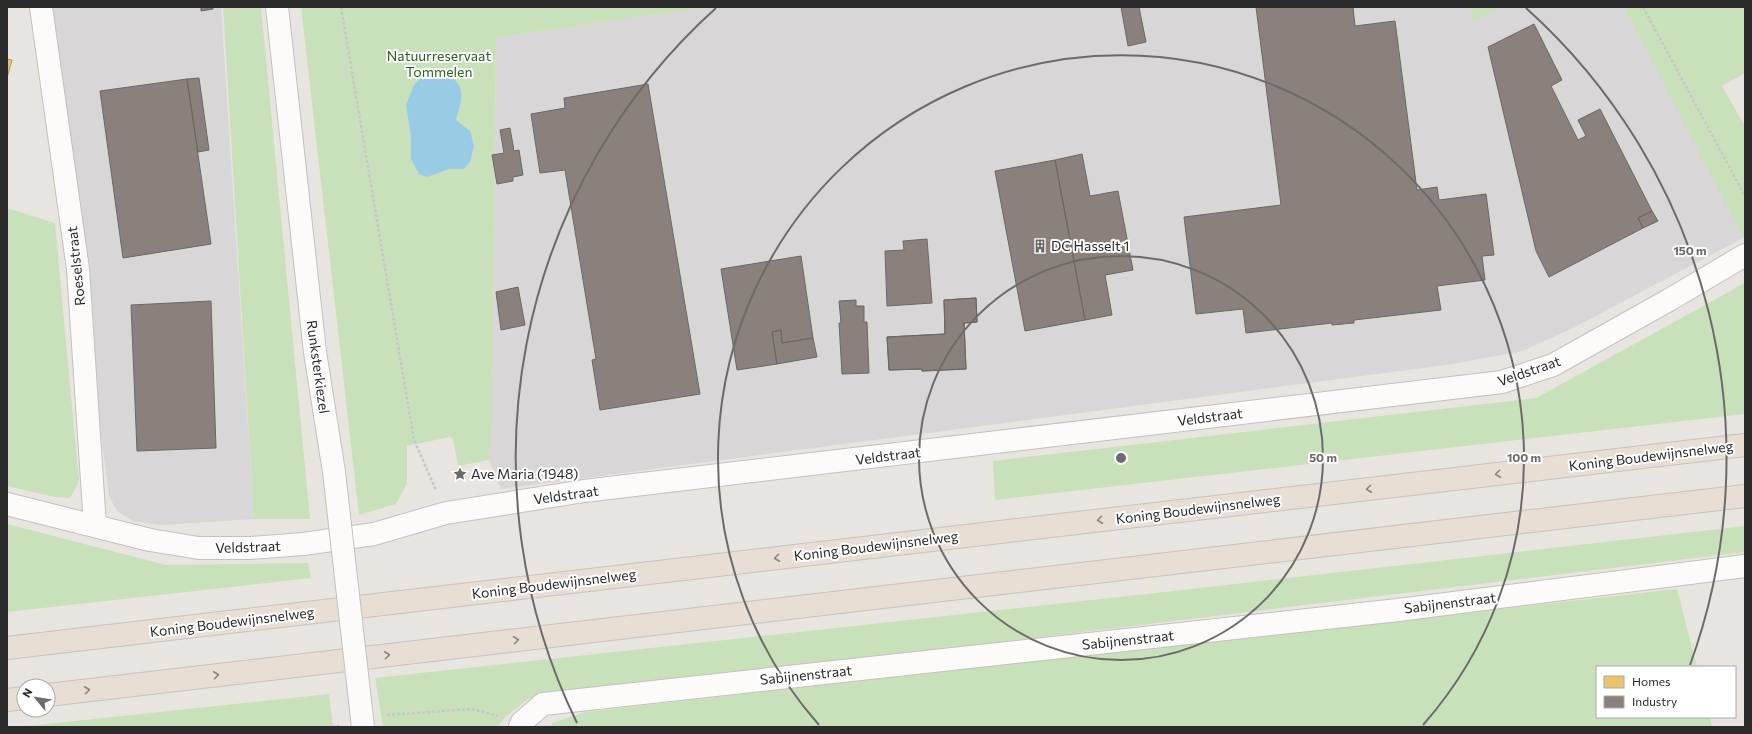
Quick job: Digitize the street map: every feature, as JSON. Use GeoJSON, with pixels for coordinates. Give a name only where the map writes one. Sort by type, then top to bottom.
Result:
{"type":"FeatureCollection","features":[{"type":"Feature","properties":{"kind":"highway","name":"Koning Boudewijnsnelweg"},"geometry":{"type":"LineString","coordinates":[[7,648],[1745,445]]}},
{"type":"Feature","properties":{"kind":"highway"},"geometry":{"type":"LineString","coordinates":[[56,694],[1745,496]]}},
{"type":"Feature","properties":{"kind":"street","name":"Roeselstraat"},"geometry":{"type":"LineString","coordinates":[[41,7],[78,269],[95,526]]}},
{"type":"Feature","properties":{"kind":"street","name":"Runksterkiezel"},"geometry":{"type":"LineString","coordinates":[[277,7],[315,352],[334,472],[363,722]]}},
{"type":"Feature","properties":{"kind":"street","name":"Veldstraat"},"geometry":{"type":"LineString","coordinates":[[7,504],[150,540],[199,548],[251,548],[303,544],[374,534],[446,513],[584,492],[1502,382],[1553,365],[1669,300],[1745,255]]}},
{"type":"Feature","properties":{"kind":"street","name":"Sabijnenstraat"},"geometry":{"type":"LineString","coordinates":[[521,725],[543,704],[1398,610],[1745,566]]}},
{"type":"Feature","properties":{"kind":"path"},"geometry":{"type":"LineString","coordinates":[[341,7],[414,440],[446,513]]}},
{"type":"Feature","properties":{"kind":"path"},"geometry":{"type":"LineString","coordinates":[[1643,7],[1745,196]]}},
{"type":"Feature","properties":{"kind":"path"},"geometry":{"type":"LineString","coordinates":[[332,727],[472,708],[521,725]]}},
{"type":"Feature","properties":{"kind":"shaded area"},"geometry":{"type":"Polygon","coordinates":[[[46,7],[221,7],[254,519],[161,525],[133,521],[117,511],[109,496],[46,7]]]}},
{"type":"Feature","properties":{"kind":"shaded area"},"geometry":{"type":"Polygon","coordinates":[[[708,7],[1470,7],[1472,23],[1500,7],[1624,7],[1743,238],[1575,327],[1523,351],[1446,365],[501,489],[489,460],[492,419],[496,38],[708,7]]]}},
{"type":"Feature","properties":{"kind":"green space"},"geometry":{"type":"Polygon","coordinates":[[[223,7],[261,7],[310,519],[254,519],[223,7]]]}},
{"type":"Feature","properties":{"kind":"green space","name":"Natuurreservaat Tommelen"},"geometry":{"type":"Polygon","coordinates":[[[301,7],[708,7],[496,38],[492,419],[489,460],[458,466],[453,439],[450,437],[407,446],[407,484],[396,504],[359,515],[301,7]]]}},
{"type":"Feature","properties":{"kind":"green space"},"geometry":{"type":"Polygon","coordinates":[[[1470,7],[1500,7],[1472,23],[1470,7]]]}},
{"type":"Feature","properties":{"kind":"green space"},"geometry":{"type":"Polygon","coordinates":[[[1624,7],[1745,7],[1745,73],[1722,86],[1745,126],[1745,237],[1743,238],[1624,7]]]}},
{"type":"Feature","properties":{"kind":"green space"},"geometry":{"type":"Polygon","coordinates":[[[7,208],[55,223],[79,482],[70,498],[55,497],[7,486],[7,208]]]}},
{"type":"Feature","properties":{"kind":"green space"},"geometry":{"type":"Polygon","coordinates":[[[1745,283],[1745,414],[995,500],[993,461],[1536,398],[1745,283]]]}},
{"type":"Feature","properties":{"kind":"green space"},"geometry":{"type":"Polygon","coordinates":[[[7,524],[166,565],[308,563],[311,578],[7,612],[7,524]]]}},
{"type":"Feature","properties":{"kind":"green space"},"geometry":{"type":"Polygon","coordinates":[[[1745,526],[1745,552],[528,699],[505,717],[498,727],[383,727],[375,678],[1147,594],[1745,526]]]}},
{"type":"Feature","properties":{"kind":"green space"},"geometry":{"type":"Polygon","coordinates":[[[1677,589],[1697,666],[1596,666],[1596,718],[1710,718],[1712,727],[551,727],[552,723],[585,712],[1677,589]]]}},
{"type":"Feature","properties":{"kind":"green space"},"geometry":{"type":"Polygon","coordinates":[[[329,694],[333,727],[18,727],[329,694]]]}},
{"type":"Feature","properties":{"kind":"water"},"geometry":{"type":"Polygon","coordinates":[[[434,73],[448,76],[456,81],[459,86],[461,91],[461,103],[456,120],[470,131],[474,146],[470,162],[464,169],[449,169],[427,177],[419,174],[411,159],[411,137],[406,105],[414,85],[423,76],[434,73]]]}},
{"type":"Feature","properties":{"kind":"building: Homes"},"geometry":{"type":"Polygon","coordinates":[[[7,59],[12,60],[7,78],[7,59]]]}},
{"type":"Feature","properties":{"kind":"building: Industry"},"geometry":{"type":"Polygon","coordinates":[[[201,7],[213,7],[213,9],[201,11],[201,7]]]}},
{"type":"Feature","properties":{"kind":"building: Industry"},"geometry":{"type":"Polygon","coordinates":[[[1121,7],[1139,7],[1146,42],[1128,46],[1121,7]]]}},
{"type":"Feature","properties":{"kind":"building: Industry"},"geometry":{"type":"Polygon","coordinates":[[[1256,7],[1353,7],[1355,26],[1395,21],[1417,190],[1437,187],[1439,200],[1486,194],[1494,255],[1482,256],[1485,280],[1437,286],[1441,310],[1354,320],[1354,323],[1332,325],[1332,323],[1246,333],[1243,309],[1196,314],[1184,217],[1281,205],[1256,7]]]}},
{"type":"Feature","properties":{"kind":"building: Industry"},"geometry":{"type":"Polygon","coordinates":[[[1534,24],[1562,80],[1551,86],[1578,140],[1586,136],[1578,120],[1600,109],[1652,211],[1638,218],[1643,228],[1549,277],[1536,251],[1488,47],[1534,24]]]}},
{"type":"Feature","properties":{"kind":"building: Industry"},"geometry":{"type":"Polygon","coordinates":[[[199,78],[209,150],[198,152],[187,79],[199,78]]]}},
{"type":"Feature","properties":{"kind":"building: Industry"},"geometry":{"type":"Polygon","coordinates":[[[187,79],[211,244],[123,258],[100,91],[187,79]]]}},
{"type":"Feature","properties":{"kind":"building: Industry"},"geometry":{"type":"Polygon","coordinates":[[[648,84],[700,394],[600,410],[592,360],[596,359],[565,170],[540,173],[531,114],[565,108],[564,98],[648,84]]]}},
{"type":"Feature","properties":{"kind":"building: Industry"},"geometry":{"type":"Polygon","coordinates":[[[510,128],[514,151],[519,150],[523,175],[513,177],[513,181],[497,184],[492,155],[504,153],[500,130],[510,128]]]}},
{"type":"Feature","properties":{"kind":"building: Industry"},"geometry":{"type":"Polygon","coordinates":[[[1082,154],[1090,196],[1118,191],[1133,270],[1105,275],[1112,315],[1085,320],[1055,160],[1082,154]]]}},
{"type":"Feature","properties":{"kind":"building: Industry","name":"DC Hasselt 1"},"geometry":{"type":"Polygon","coordinates":[[[1055,160],[1085,320],[1025,331],[995,171],[1055,160]]]}},
{"type":"Feature","properties":{"kind":"building: Industry"},"geometry":{"type":"Polygon","coordinates":[[[1652,211],[1658,221],[1643,228],[1638,218],[1652,211]]]}},
{"type":"Feature","properties":{"kind":"building: Industry"},"geometry":{"type":"Polygon","coordinates":[[[927,239],[932,303],[887,306],[885,251],[904,250],[903,241],[927,239]]]}},
{"type":"Feature","properties":{"kind":"building: Industry"},"geometry":{"type":"Polygon","coordinates":[[[801,256],[813,338],[782,343],[781,330],[772,332],[777,364],[737,370],[721,269],[801,256]]]}},
{"type":"Feature","properties":{"kind":"building: Industry"},"geometry":{"type":"Polygon","coordinates":[[[518,287],[525,325],[501,330],[496,292],[518,287]]]}},
{"type":"Feature","properties":{"kind":"building: Industry"},"geometry":{"type":"Polygon","coordinates":[[[976,298],[977,322],[964,323],[966,369],[922,371],[922,369],[889,370],[887,337],[945,334],[944,300],[976,298]]]}},
{"type":"Feature","properties":{"kind":"building: Industry"},"geometry":{"type":"Polygon","coordinates":[[[976,298],[977,322],[964,323],[966,369],[922,371],[922,369],[889,370],[887,337],[945,334],[944,300],[976,298]]]}},
{"type":"Feature","properties":{"kind":"building: Industry"},"geometry":{"type":"Polygon","coordinates":[[[856,300],[856,306],[864,306],[864,322],[867,322],[869,373],[842,374],[839,301],[856,300]]]}},
{"type":"Feature","properties":{"kind":"building: Industry"},"geometry":{"type":"Polygon","coordinates":[[[211,301],[216,448],[137,451],[131,305],[211,301]]]}},
{"type":"Feature","properties":{"kind":"building: Industry"},"geometry":{"type":"Polygon","coordinates":[[[781,330],[782,343],[813,338],[817,357],[777,364],[772,332],[781,330]]]}},
{"type":"Feature","properties":{"kind":"place","name":"DC Hasselt 1"},"geometry":{"type":"Point","coordinates":[1040,246]}},
{"type":"Feature","properties":{"kind":"place","name":"Ave Maria (1948)"},"geometry":{"type":"Point","coordinates":[460,474]}}]}
